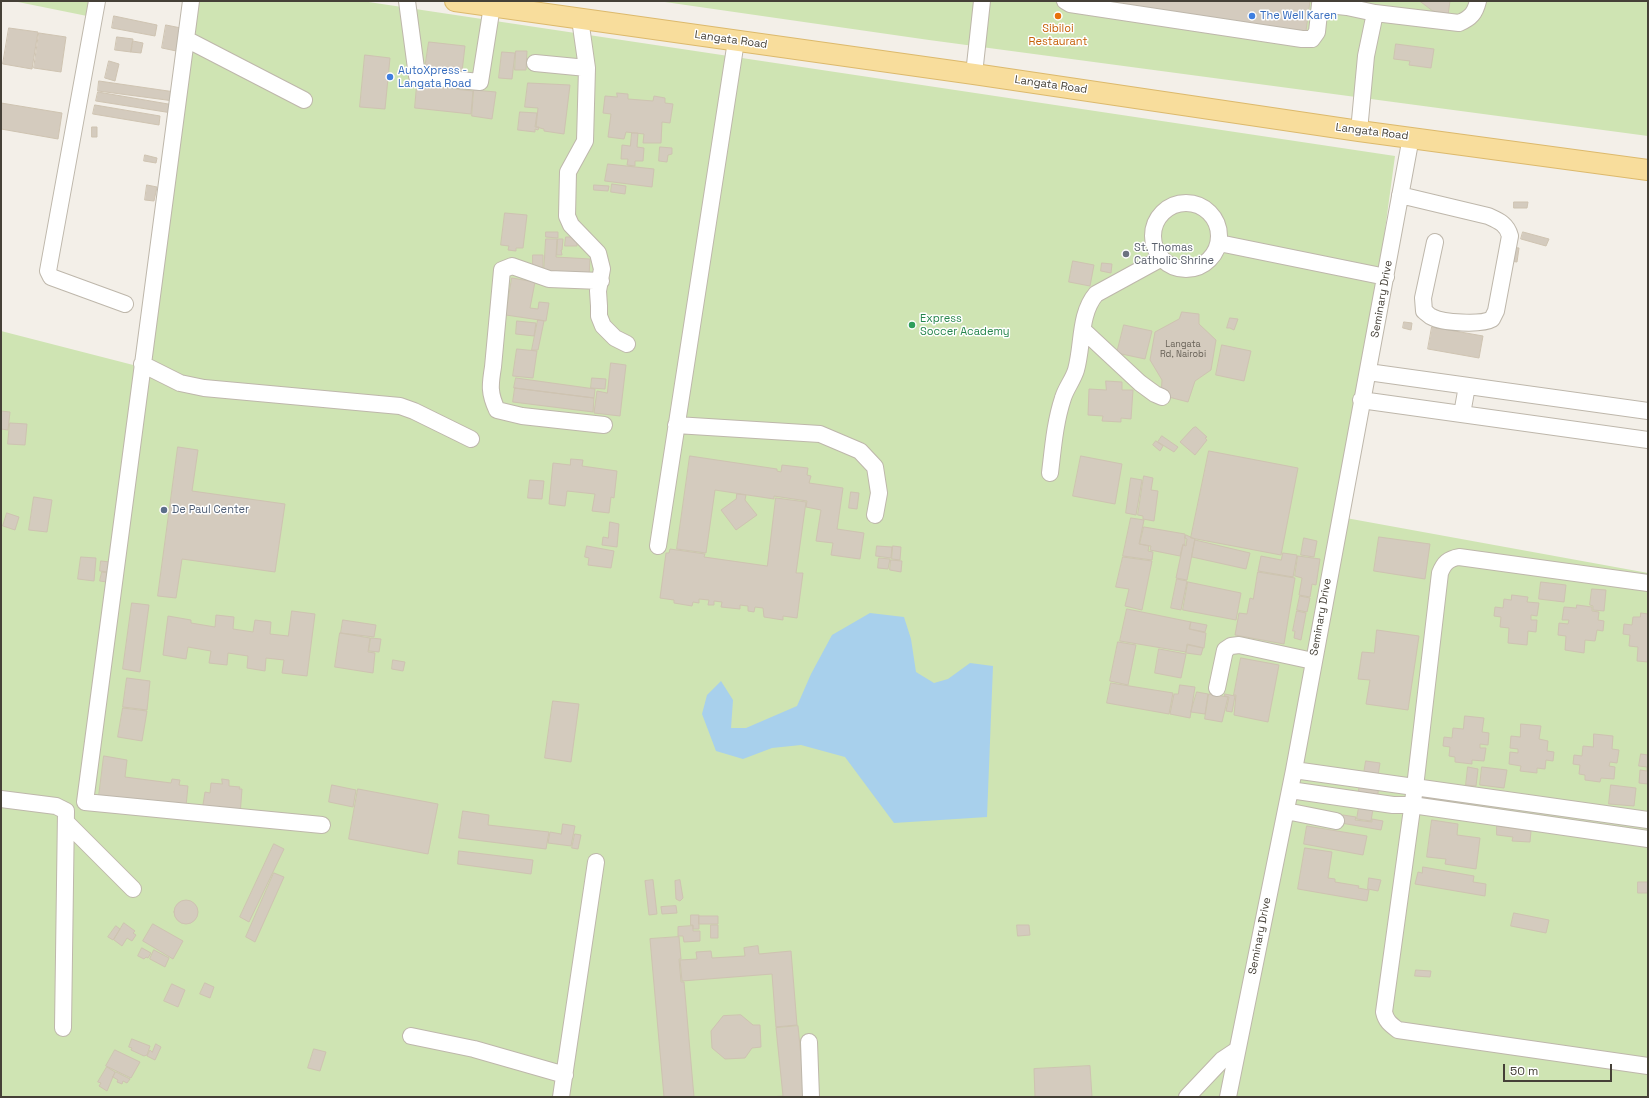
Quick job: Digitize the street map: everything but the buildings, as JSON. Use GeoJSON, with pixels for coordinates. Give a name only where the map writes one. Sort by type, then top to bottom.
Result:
{"type":"FeatureCollection","features":[{"type":"Feature","properties":{"kind":"main road","name":"Langata Road"},"geometry":{"type":"LineString","coordinates":[[466,2],[492,6],[517,6],[580,19],[974,74],[1359,131],[1648,170]]}},
{"type":"Feature","properties":{"kind":"street"},"geometry":{"type":"LineString","coordinates":[[97,1],[48,271],[51,277],[125,304]]}},
{"type":"Feature","properties":{"kind":"street"},"geometry":{"type":"LineString","coordinates":[[191,1],[84,802],[322,825]]}},
{"type":"Feature","properties":{"kind":"street"},"geometry":{"type":"LineString","coordinates":[[407,1],[417,76],[480,82],[492,6]]}},
{"type":"Feature","properties":{"kind":"street"},"geometry":{"type":"LineString","coordinates":[[974,74],[982,1]]}},
{"type":"Feature","properties":{"kind":"street"},"geometry":{"type":"LineString","coordinates":[[1065,1],[1070,4],[1302,39],[1312,39],[1316,35],[1320,4],[1347,7],[1375,14],[1459,23],[1470,19],[1475,11],[1478,1]]}},
{"type":"Feature","properties":{"kind":"street"},"geometry":{"type":"LineString","coordinates":[[1359,131],[1366,56],[1375,14]]}},
{"type":"Feature","properties":{"kind":"street"},"geometry":{"type":"LineString","coordinates":[[580,19],[587,68],[585,141],[568,172],[567,216],[570,225],[598,253],[602,270],[598,291],[599,316],[603,326],[615,338],[627,344]]}},
{"type":"Feature","properties":{"kind":"street"},"geometry":{"type":"LineString","coordinates":[[186,38],[304,100]]}},
{"type":"Feature","properties":{"kind":"street"},"geometry":{"type":"LineString","coordinates":[[658,546],[736,41]]}},
{"type":"Feature","properties":{"kind":"street"},"geometry":{"type":"LineString","coordinates":[[535,63],[587,68]]}},
{"type":"Feature","properties":{"kind":"street","name":"Seminary Drive"},"geometry":{"type":"LineString","coordinates":[[1228,1097],[1294,770],[1361,400],[1368,372],[1386,277],[1410,137]]}},
{"type":"Feature","properties":{"kind":"street"},"geometry":{"type":"LineString","coordinates":[[1400,196],[1488,216],[1500,221],[1508,228],[1510,236],[1496,311],[1492,319],[1486,322],[1460,322],[1432,318],[1424,311],[1423,298],[1435,242]]}},
{"type":"Feature","properties":{"kind":"street"},"geometry":{"type":"LineString","coordinates":[[1183,203],[1196,204],[1207,210],[1215,219],[1219,231],[1219,243],[1214,255],[1206,264],[1195,269],[1182,270],[1170,266],[1160,259],[1154,248],[1152,236],[1154,224],[1161,213],[1171,206],[1183,203]]}},
{"type":"Feature","properties":{"kind":"street"},"geometry":{"type":"LineString","coordinates":[[1219,243],[1386,277]]}},
{"type":"Feature","properties":{"kind":"street"},"geometry":{"type":"LineString","coordinates":[[1050,473],[1055,430],[1063,397],[1075,370],[1085,316],[1090,301],[1096,294],[1160,259]]}},
{"type":"Feature","properties":{"kind":"street"},"geometry":{"type":"LineString","coordinates":[[601,281],[549,279],[512,266],[502,270],[493,367],[490,382],[490,396],[497,410],[522,416],[604,425]]}},
{"type":"Feature","properties":{"kind":"street"},"geometry":{"type":"LineString","coordinates":[[1083,330],[1140,383],[1155,394],[1162,397]]}},
{"type":"Feature","properties":{"kind":"street"},"geometry":{"type":"LineString","coordinates":[[142,364],[180,382],[204,388],[400,406],[414,411],[471,439]]}},
{"type":"Feature","properties":{"kind":"street"},"geometry":{"type":"LineString","coordinates":[[1368,372],[1648,411]]}},
{"type":"Feature","properties":{"kind":"street"},"geometry":{"type":"LineString","coordinates":[[1462,414],[1467,386]]}},
{"type":"Feature","properties":{"kind":"street"},"geometry":{"type":"LineString","coordinates":[[1361,400],[1648,440]]}},
{"type":"Feature","properties":{"kind":"street"},"geometry":{"type":"LineString","coordinates":[[676,426],[820,434],[860,450],[875,467],[879,493],[875,515]]}},
{"type":"Feature","properties":{"kind":"street"},"geometry":{"type":"LineString","coordinates":[[1648,583],[1458,557],[1447,561],[1440,573],[1415,787],[1384,1012],[1390,1024],[1398,1030],[1648,1066]]}},
{"type":"Feature","properties":{"kind":"street"},"geometry":{"type":"LineString","coordinates":[[1217,688],[1225,650],[1231,646],[1239,645],[1313,661]]}},
{"type":"Feature","properties":{"kind":"street"},"geometry":{"type":"LineString","coordinates":[[1294,770],[1648,820]]}},
{"type":"Feature","properties":{"kind":"street"},"geometry":{"type":"LineString","coordinates":[[1290,790],[1392,805],[1412,805],[1648,839]]}},
{"type":"Feature","properties":{"kind":"street"},"geometry":{"type":"LineString","coordinates":[[1,799],[56,806],[66,811],[63,1028]]}},
{"type":"Feature","properties":{"kind":"street"},"geometry":{"type":"LineString","coordinates":[[1286,811],[1336,821]]}},
{"type":"Feature","properties":{"kind":"street"},"geometry":{"type":"LineString","coordinates":[[67,823],[132,889]]}},
{"type":"Feature","properties":{"kind":"street"},"geometry":{"type":"LineString","coordinates":[[561,1097],[596,862]]}},
{"type":"Feature","properties":{"kind":"street"},"geometry":{"type":"LineString","coordinates":[[411,1036],[474,1049],[565,1075]]}},
{"type":"Feature","properties":{"kind":"street"},"geometry":{"type":"LineString","coordinates":[[808,1042],[811,1097]]}},
{"type":"Feature","properties":{"kind":"street"},"geometry":{"type":"LineString","coordinates":[[1187,1097],[1222,1060],[1237,1050]]}},
{"type":"Feature","properties":{"kind":"green space"},"geometry":{"type":"Polygon","coordinates":[[[13,1],[98,1],[97,18],[13,1]]]}},
{"type":"Feature","properties":{"kind":"green space"},"geometry":{"type":"Polygon","coordinates":[[[191,1],[362,1],[1395,156],[1346,518],[1648,573],[1648,1097],[1,1097],[1,331],[141,367],[191,1]]]}},
{"type":"Feature","properties":{"kind":"green space"},"geometry":{"type":"Polygon","coordinates":[[[658,1],[1648,1],[1648,136],[929,40],[658,1]]]}},
{"type":"Feature","properties":{"kind":"water"},"geometry":{"type":"Polygon","coordinates":[[[870,613],[904,617],[911,639],[916,672],[934,683],[948,679],[970,663],[993,666],[987,817],[894,823],[845,757],[801,745],[772,748],[743,759],[716,751],[702,714],[707,695],[721,681],[733,700],[731,728],[746,728],[797,706],[811,674],[832,635],[870,613]]]}},
{"type":"Feature","properties":{"kind":"place","name":"Sibiloi Restaurant"},"geometry":{"type":"Point","coordinates":[1058,16]}},
{"type":"Feature","properties":{"kind":"place","name":"The Well Karen"},"geometry":{"type":"Point","coordinates":[1252,16]}},
{"type":"Feature","properties":{"kind":"place","name":"AutoXpress - Langata Road"},"geometry":{"type":"Point","coordinates":[390,77]}},
{"type":"Feature","properties":{"kind":"place","name":"St. Thomas Catholic Shrine"},"geometry":{"type":"Point","coordinates":[1126,254]}},
{"type":"Feature","properties":{"kind":"place","name":"Express Soccer Academy"},"geometry":{"type":"Point","coordinates":[912,325]}},
{"type":"Feature","properties":{"kind":"place","name":"De Paul Center"},"geometry":{"type":"Point","coordinates":[164,510]}}]}
